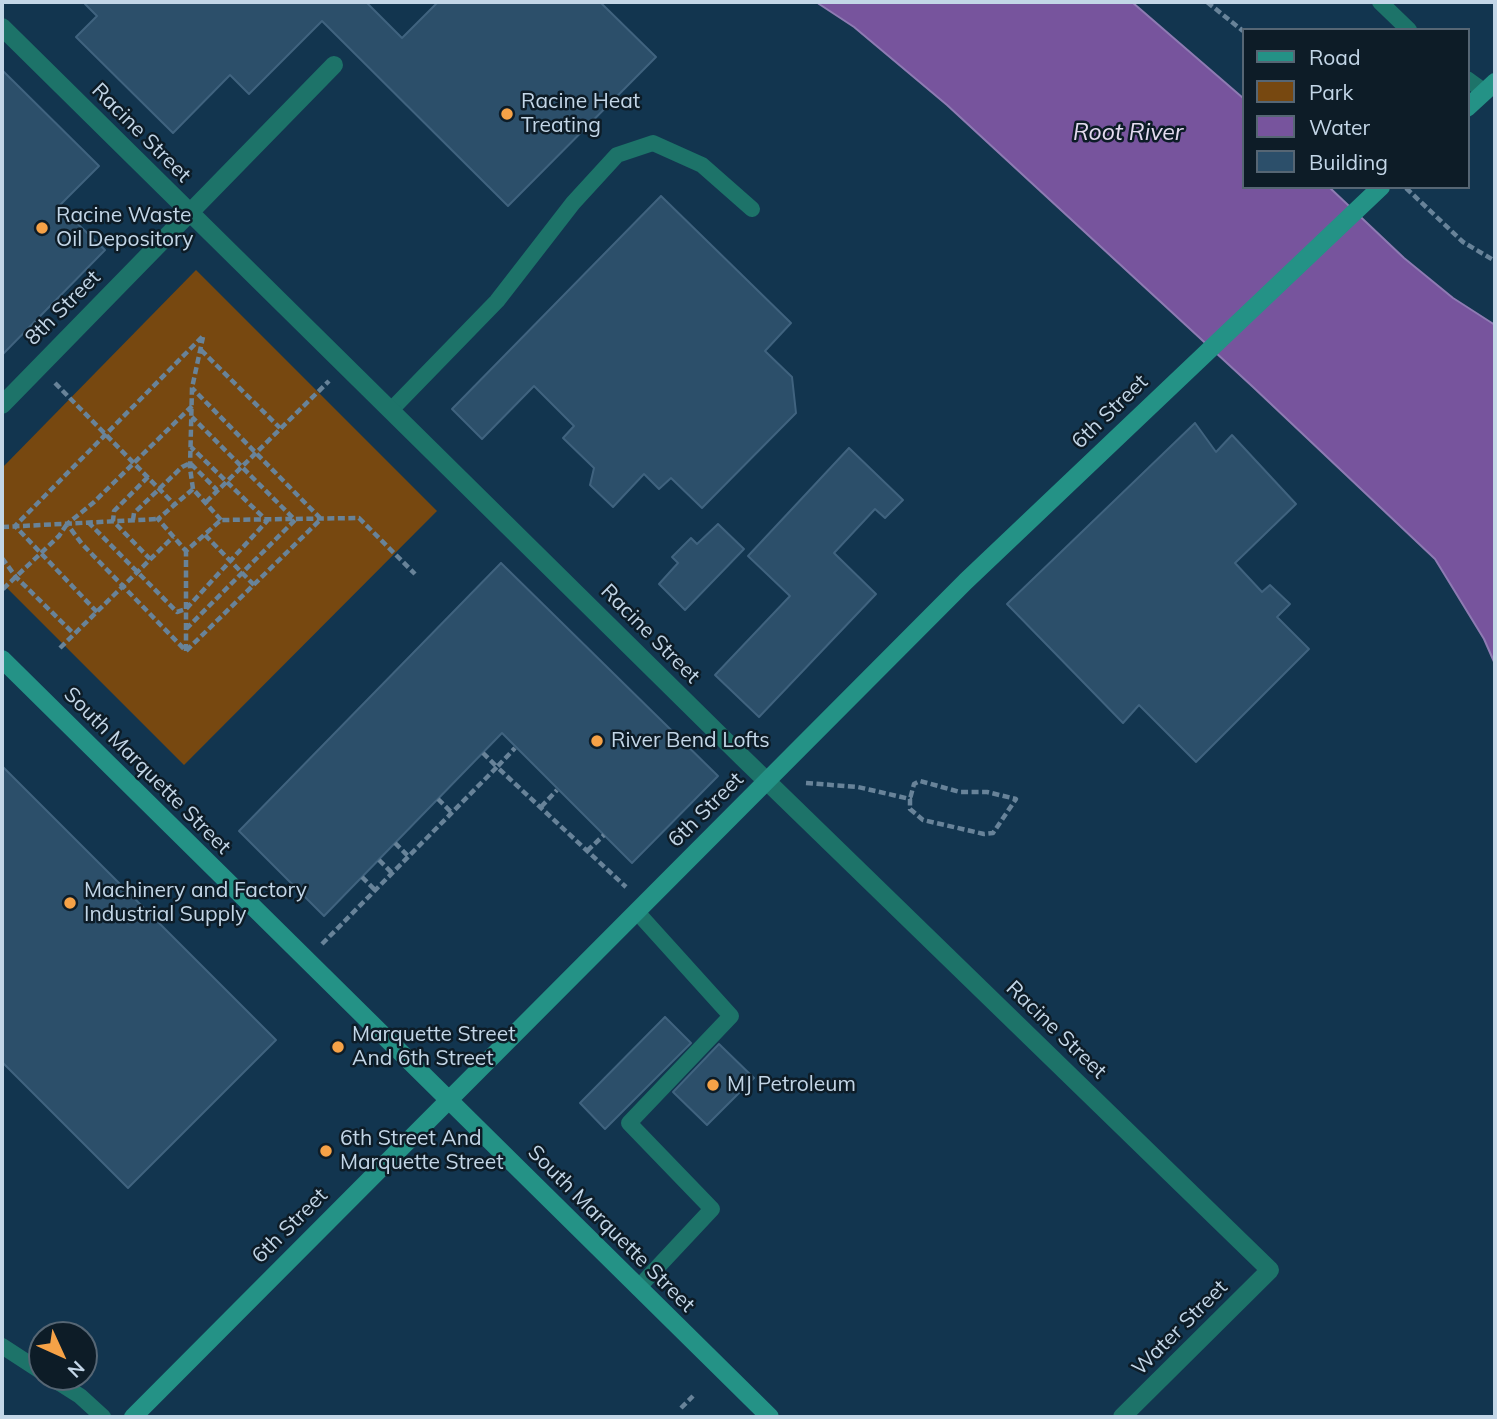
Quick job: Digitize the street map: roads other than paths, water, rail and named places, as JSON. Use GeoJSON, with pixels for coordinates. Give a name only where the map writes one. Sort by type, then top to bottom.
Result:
{"type":"FeatureCollection","features":[{"type":"Feature","properties":{"kind":"street","name":"Racine Street"},"geometry":{"type":"LineString","coordinates":[[2,27],[767,781],[1270,1270]]}},
{"type":"Feature","properties":{"kind":"street","name":"8th Street"},"geometry":{"type":"LineString","coordinates":[[2,405],[334,65]]}},
{"type":"Feature","properties":{"kind":"street"},"geometry":{"type":"LineString","coordinates":[[1469,106],[1490,87]]}},
{"type":"Feature","properties":{"kind":"street","name":"6th Street"},"geometry":{"type":"LineString","coordinates":[[133,1417],[966,581],[1379,189]]}},
{"type":"Feature","properties":{"kind":"street","name":"South Marquette Street"},"geometry":{"type":"LineString","coordinates":[[2,659],[769,1417]]}},
{"type":"Feature","properties":{"kind":"street","name":"Water Street"},"geometry":{"type":"LineString","coordinates":[[1122,1417],[1270,1270]]}},
{"type":"Feature","properties":{"kind":"lane"},"geometry":{"type":"LineString","coordinates":[[1380,2],[1407,28]]}},
{"type":"Feature","properties":{"kind":"lane"},"geometry":{"type":"LineString","coordinates":[[1469,80],[1490,87]]}},
{"type":"Feature","properties":{"kind":"lane"},"geometry":{"type":"LineString","coordinates":[[391,410],[497,301],[573,203],[617,155],[653,143],[702,165],[752,209]]}},
{"type":"Feature","properties":{"kind":"lane"},"geometry":{"type":"LineString","coordinates":[[638,1288],[712,1209],[629,1123],[731,1016],[641,908]]}},
{"type":"Feature","properties":{"kind":"lane"},"geometry":{"type":"LineString","coordinates":[[2,1346],[28,1363]]}},
{"type":"Feature","properties":{"kind":"lane"},"geometry":{"type":"LineString","coordinates":[[72,1391],[103,1417]]}},
{"type":"Feature","properties":{"kind":"water","name":"Root River"},"geometry":{"type":"Polygon","coordinates":[[[816,2],[1132,2],[1242,97],[1242,189],[1331,189],[1404,258],[1453,298],[1495,325],[1495,664],[1484,639],[1435,559],[947,105],[854,27],[816,2]]]}},
{"type":"Feature","properties":{"kind":"place","name":"Racine Heat Treating"},"geometry":{"type":"Point","coordinates":[507,114]}},
{"type":"Feature","properties":{"kind":"place","name":"Racine Waste Oil Depository"},"geometry":{"type":"Point","coordinates":[42,228]}},
{"type":"Feature","properties":{"kind":"place","name":"River Bend Lofts"},"geometry":{"type":"Point","coordinates":[597,741]}},
{"type":"Feature","properties":{"kind":"place","name":"Machinery and Factory Industrial Supply"},"geometry":{"type":"Point","coordinates":[70,903]}},
{"type":"Feature","properties":{"kind":"place","name":"Marquette Street And 6th Street"},"geometry":{"type":"Point","coordinates":[338,1047]}},
{"type":"Feature","properties":{"kind":"place","name":"MJ Petroleum"},"geometry":{"type":"Point","coordinates":[713,1085]}},
{"type":"Feature","properties":{"kind":"place","name":"6th Street And Marquette Street"},"geometry":{"type":"Point","coordinates":[326,1151]}}]}
